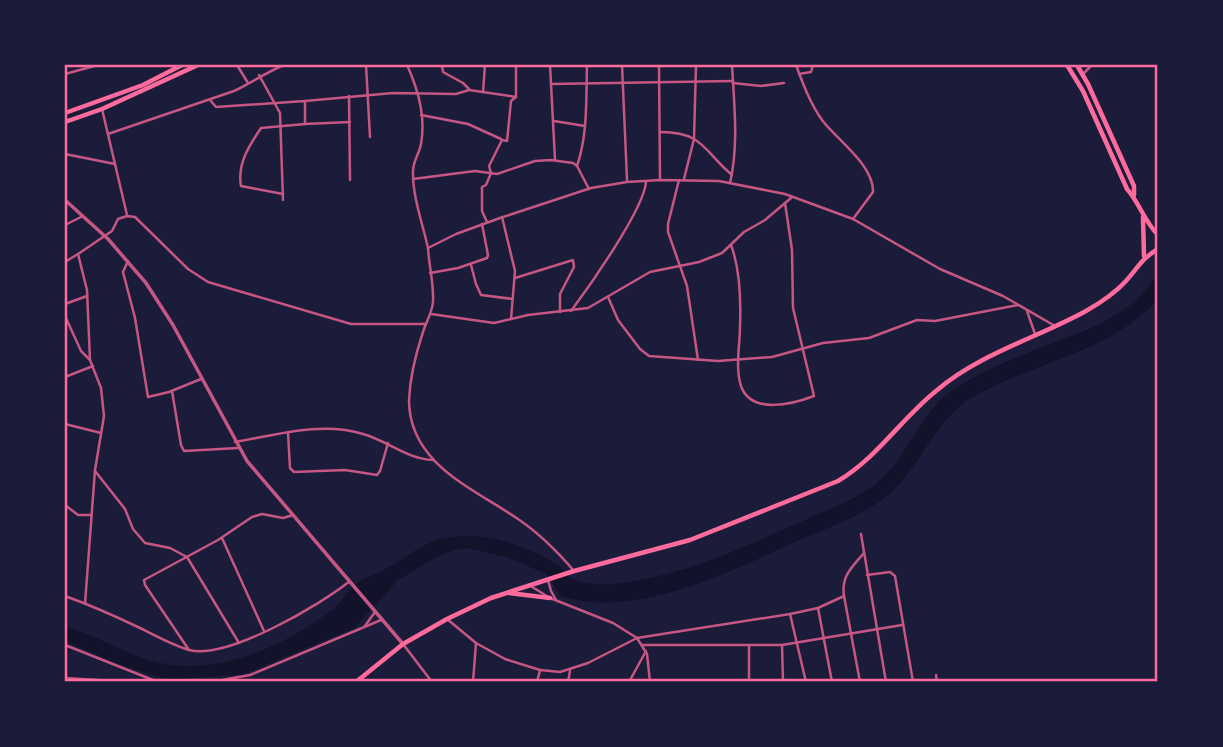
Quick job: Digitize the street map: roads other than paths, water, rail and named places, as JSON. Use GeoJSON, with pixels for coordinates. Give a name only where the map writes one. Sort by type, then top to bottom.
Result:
{"type":"FeatureCollection","features":[{"type":"Feature","properties":{"kind":"main road"},"geometry":{"type":"LineString","coordinates":[[65,113],[143,85],[182,65]]}},
{"type":"Feature","properties":{"kind":"main road"},"geometry":{"type":"LineString","coordinates":[[65,122],[102,109],[198,65]]}},
{"type":"Feature","properties":{"kind":"main road"},"geometry":{"type":"LineString","coordinates":[[1067,65],[1082,88],[1127,189],[1134,196],[1143,217],[1158,235]]}},
{"type":"Feature","properties":{"kind":"main road"},"geometry":{"type":"LineString","coordinates":[[1077,65],[1134,186],[1134,196]]}},
{"type":"Feature","properties":{"kind":"main road"},"geometry":{"type":"LineString","coordinates":[[1082,88],[1088,84]]}},
{"type":"Feature","properties":{"kind":"main road"},"geometry":{"type":"LineString","coordinates":[[1143,217],[1144,257]]}},
{"type":"Feature","properties":{"kind":"main road"},"geometry":{"type":"LineString","coordinates":[[356,682],[403,644],[447,619],[505,593],[690,540],[838,481],[856,470],[936,390],[964,370],[1055,326],[1107,297],[1123,285],[1144,257],[1158,249]]}},
{"type":"Feature","properties":{"kind":"main road"},"geometry":{"type":"LineString","coordinates":[[505,593],[553,599]]}},
{"type":"Feature","properties":{"kind":"street"},"geometry":{"type":"LineString","coordinates":[[65,74],[98,65]]}},
{"type":"Feature","properties":{"kind":"street"},"geometry":{"type":"LineString","coordinates":[[237,65],[248,84]]}},
{"type":"Feature","properties":{"kind":"street"},"geometry":{"type":"LineString","coordinates":[[108,134],[210,100],[284,65]]}},
{"type":"Feature","properties":{"kind":"street"},"geometry":{"type":"LineString","coordinates":[[366,65],[370,137]]}},
{"type":"Feature","properties":{"kind":"street"},"geometry":{"type":"LineString","coordinates":[[407,65],[419,92],[421,142],[413,163],[412,179],[428,248],[433,291],[431,314],[425,324],[410,384],[409,403],[414,428],[433,460],[450,475],[530,528],[558,552],[571,573]]}},
{"type":"Feature","properties":{"kind":"street"},"geometry":{"type":"LineString","coordinates":[[442,65],[443,72],[463,83],[469,90]]}},
{"type":"Feature","properties":{"kind":"street"},"geometry":{"type":"LineString","coordinates":[[483,92],[485,65]]}},
{"type":"Feature","properties":{"kind":"street"},"geometry":{"type":"LineString","coordinates":[[516,65],[516,97]]}},
{"type":"Feature","properties":{"kind":"street"},"geometry":{"type":"LineString","coordinates":[[550,65],[555,160]]}},
{"type":"Feature","properties":{"kind":"street"},"geometry":{"type":"LineString","coordinates":[[577,166],[582,152],[585,126],[587,65]]}},
{"type":"Feature","properties":{"kind":"street"},"geometry":{"type":"LineString","coordinates":[[622,65],[627,182]]}},
{"type":"Feature","properties":{"kind":"street"},"geometry":{"type":"LineString","coordinates":[[659,65],[660,180]]}},
{"type":"Feature","properties":{"kind":"street"},"geometry":{"type":"LineString","coordinates":[[696,65],[694,139],[668,224],[668,233],[681,266],[690,304],[698,360]]}},
{"type":"Feature","properties":{"kind":"street"},"geometry":{"type":"LineString","coordinates":[[730,183],[735,129],[732,65]]}},
{"type":"Feature","properties":{"kind":"street"},"geometry":{"type":"LineString","coordinates":[[796,65],[804,88],[823,120],[853,154],[871,180],[873,192],[853,219]]}},
{"type":"Feature","properties":{"kind":"street"},"geometry":{"type":"LineString","coordinates":[[799,74],[811,72],[813,65]]}},
{"type":"Feature","properties":{"kind":"street"},"geometry":{"type":"LineString","coordinates":[[1083,74],[1092,65]]}},
{"type":"Feature","properties":{"kind":"street"},"geometry":{"type":"LineString","coordinates":[[259,75],[279,109],[282,127],[283,200]]}},
{"type":"Feature","properties":{"kind":"street"},"geometry":{"type":"LineString","coordinates":[[551,84],[696,80],[761,86],[784,83]]}},
{"type":"Feature","properties":{"kind":"street"},"geometry":{"type":"LineString","coordinates":[[210,100],[216,107],[419,92],[453,94],[469,90],[516,97]]}},
{"type":"Feature","properties":{"kind":"street"},"geometry":{"type":"LineString","coordinates":[[349,96],[350,180]]}},
{"type":"Feature","properties":{"kind":"street"},"geometry":{"type":"LineString","coordinates":[[421,115],[468,124],[507,141],[511,101],[516,97]]}},
{"type":"Feature","properties":{"kind":"street"},"geometry":{"type":"LineString","coordinates":[[304,101],[305,124]]}},
{"type":"Feature","properties":{"kind":"street"},"geometry":{"type":"LineString","coordinates":[[102,109],[127,215]]}},
{"type":"Feature","properties":{"kind":"street"},"geometry":{"type":"LineString","coordinates":[[553,120],[585,126]]}},
{"type":"Feature","properties":{"kind":"street"},"geometry":{"type":"LineString","coordinates":[[283,194],[240,185],[244,156],[260,129],[350,122]]}},
{"type":"Feature","properties":{"kind":"street"},"geometry":{"type":"LineString","coordinates":[[660,132],[694,139],[709,149],[722,167],[732,175]]}},
{"type":"Feature","properties":{"kind":"street"},"geometry":{"type":"LineString","coordinates":[[487,222],[482,211],[482,187],[486,185],[491,173],[489,166],[502,140]]}},
{"type":"Feature","properties":{"kind":"street"},"geometry":{"type":"LineString","coordinates":[[65,154],[115,164]]}},
{"type":"Feature","properties":{"kind":"street"},"geometry":{"type":"LineString","coordinates":[[412,179],[475,171],[499,173],[535,161],[555,160],[577,166],[589,188]]}},
{"type":"Feature","properties":{"kind":"street"},"geometry":{"type":"LineString","coordinates":[[428,248],[487,222],[589,188],[627,182],[682,179],[730,183],[793,196],[853,219],[940,269],[1018,304],[1055,326]]}},
{"type":"Feature","properties":{"kind":"street"},"geometry":{"type":"LineString","coordinates":[[570,311],[586,291],[621,234],[644,194],[646,181]]}},
{"type":"Feature","properties":{"kind":"street"},"geometry":{"type":"LineString","coordinates":[[431,314],[494,324],[511,319],[589,308],[642,275],[709,259],[722,253],[744,232],[765,220],[793,196]]}},
{"type":"Feature","properties":{"kind":"street"},"geometry":{"type":"LineString","coordinates":[[65,200],[128,261],[166,314],[235,442],[260,479],[352,583],[432,682]]}},
{"type":"Feature","properties":{"kind":"street"},"geometry":{"type":"LineString","coordinates":[[731,245],[737,270],[740,323],[738,360],[741,385],[752,400],[761,404],[782,404],[811,397],[815,394],[793,308],[792,250],[785,203]]}},
{"type":"Feature","properties":{"kind":"street"},"geometry":{"type":"LineString","coordinates":[[65,262],[112,231],[118,219],[127,215],[135,217],[188,269],[208,282],[351,324],[425,324]]}},
{"type":"Feature","properties":{"kind":"street"},"geometry":{"type":"LineString","coordinates":[[65,225],[82,216]]}},
{"type":"Feature","properties":{"kind":"street"},"geometry":{"type":"LineString","coordinates":[[502,217],[513,257],[511,319]]}},
{"type":"Feature","properties":{"kind":"street"},"geometry":{"type":"LineString","coordinates":[[430,273],[487,258],[482,224]]}},
{"type":"Feature","properties":{"kind":"street"},"geometry":{"type":"LineString","coordinates":[[78,254],[87,296],[90,360]]}},
{"type":"Feature","properties":{"kind":"street"},"geometry":{"type":"LineString","coordinates":[[514,278],[573,260],[574,267],[560,294],[560,312]]}},
{"type":"Feature","properties":{"kind":"street"},"geometry":{"type":"LineString","coordinates":[[128,261],[123,272],[135,318],[148,396],[152,398],[201,379]]}},
{"type":"Feature","properties":{"kind":"street"},"geometry":{"type":"LineString","coordinates":[[471,264],[475,284],[481,295],[513,299]]}},
{"type":"Feature","properties":{"kind":"street"},"geometry":{"type":"LineString","coordinates":[[65,304],[87,296]]}},
{"type":"Feature","properties":{"kind":"street"},"geometry":{"type":"LineString","coordinates":[[608,297],[618,320],[640,349],[649,356],[698,360],[772,357],[823,343],[869,338],[917,320],[935,321],[1018,304]]}},
{"type":"Feature","properties":{"kind":"street"},"geometry":{"type":"LineString","coordinates":[[1027,311],[1035,336]]}},
{"type":"Feature","properties":{"kind":"street"},"geometry":{"type":"LineString","coordinates":[[65,316],[81,351],[93,366],[104,401],[95,470],[85,604]]}},
{"type":"Feature","properties":{"kind":"street"},"geometry":{"type":"LineString","coordinates":[[65,376],[93,366]]}},
{"type":"Feature","properties":{"kind":"street"},"geometry":{"type":"LineString","coordinates":[[172,391],[184,451],[239,448]]}},
{"type":"Feature","properties":{"kind":"street"},"geometry":{"type":"LineString","coordinates":[[65,424],[101,433]]}},
{"type":"Feature","properties":{"kind":"street"},"geometry":{"type":"LineString","coordinates":[[235,442],[310,430],[344,429],[387,443],[416,458],[433,460]]}},
{"type":"Feature","properties":{"kind":"street"},"geometry":{"type":"LineString","coordinates":[[288,433],[290,468],[294,472],[345,470],[377,475],[387,443]]}},
{"type":"Feature","properties":{"kind":"street"},"geometry":{"type":"LineString","coordinates":[[95,470],[125,509],[133,530],[145,544],[170,548],[187,557],[239,643]]}},
{"type":"Feature","properties":{"kind":"street"},"geometry":{"type":"LineString","coordinates":[[65,505],[78,515],[91,515]]}},
{"type":"Feature","properties":{"kind":"street"},"geometry":{"type":"LineString","coordinates":[[190,650],[144,583],[146,578],[221,538],[257,515],[283,518],[293,515]]}},
{"type":"Feature","properties":{"kind":"street"},"geometry":{"type":"LineString","coordinates":[[861,534],[886,682]]}},
{"type":"Feature","properties":{"kind":"street"},"geometry":{"type":"LineString","coordinates":[[221,538],[264,631]]}},
{"type":"Feature","properties":{"kind":"street"},"geometry":{"type":"LineString","coordinates":[[860,682],[843,585],[845,575],[864,553]]}},
{"type":"Feature","properties":{"kind":"street"},"geometry":{"type":"LineString","coordinates":[[867,575],[890,572],[895,576],[913,682]]}},
{"type":"Feature","properties":{"kind":"street"},"geometry":{"type":"LineString","coordinates":[[549,580],[553,599]]}},
{"type":"Feature","properties":{"kind":"street"},"geometry":{"type":"LineString","coordinates":[[65,596],[190,650],[215,651],[264,631],[324,601],[352,583]]}},
{"type":"Feature","properties":{"kind":"street"},"geometry":{"type":"LineString","coordinates":[[529,585],[553,599],[613,623],[637,638],[646,651],[650,682]]}},
{"type":"Feature","properties":{"kind":"street"},"geometry":{"type":"LineString","coordinates":[[447,619],[476,643],[510,661],[560,673],[570,671],[637,638],[790,614],[818,608],[844,596]]}},
{"type":"Feature","properties":{"kind":"street"},"geometry":{"type":"LineString","coordinates":[[818,608],[832,682]]}},
{"type":"Feature","properties":{"kind":"street"},"geometry":{"type":"LineString","coordinates":[[365,626],[374,610]]}},
{"type":"Feature","properties":{"kind":"street"},"geometry":{"type":"LineString","coordinates":[[790,614],[806,682]]}},
{"type":"Feature","properties":{"kind":"street"},"geometry":{"type":"LineString","coordinates":[[211,682],[250,675],[381,620]]}},
{"type":"Feature","properties":{"kind":"street"},"geometry":{"type":"LineString","coordinates":[[642,645],[782,645],[902,625]]}},
{"type":"Feature","properties":{"kind":"street"},"geometry":{"type":"LineString","coordinates":[[473,682],[476,643]]}},
{"type":"Feature","properties":{"kind":"street"},"geometry":{"type":"LineString","coordinates":[[65,645],[158,682]]}},
{"type":"Feature","properties":{"kind":"street"},"geometry":{"type":"LineString","coordinates":[[749,645],[750,682]]}},
{"type":"Feature","properties":{"kind":"street"},"geometry":{"type":"LineString","coordinates":[[782,645],[783,682]]}},
{"type":"Feature","properties":{"kind":"street"},"geometry":{"type":"LineString","coordinates":[[629,682],[646,651]]}},
{"type":"Feature","properties":{"kind":"street"},"geometry":{"type":"LineString","coordinates":[[537,682],[540,670]]}},
{"type":"Feature","properties":{"kind":"street"},"geometry":{"type":"LineString","coordinates":[[568,682],[570,671]]}},
{"type":"Feature","properties":{"kind":"street"},"geometry":{"type":"LineString","coordinates":[[936,675],[937,682]]}},
{"type":"Feature","properties":{"kind":"street"},"geometry":{"type":"LineString","coordinates":[[65,678],[130,682]]}}]}
